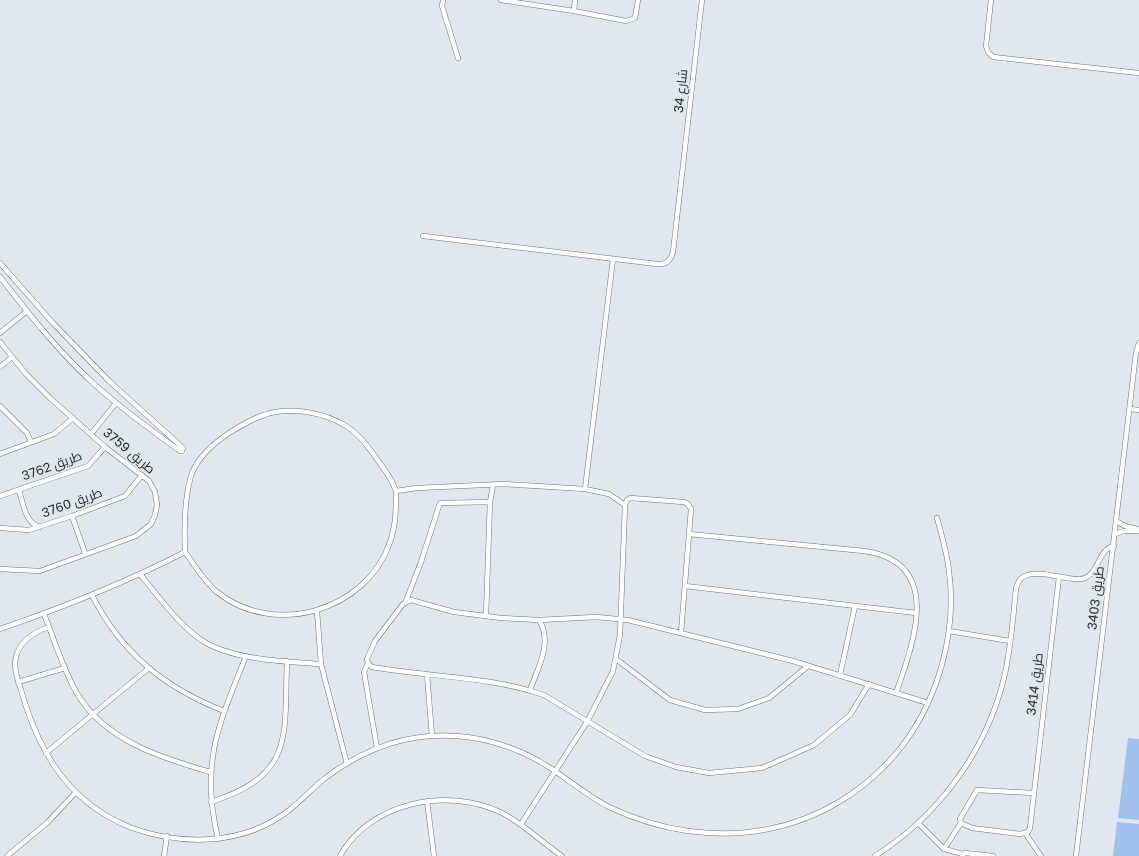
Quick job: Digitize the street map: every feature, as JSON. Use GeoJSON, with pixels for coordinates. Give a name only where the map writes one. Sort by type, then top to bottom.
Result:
{"type":"FeatureCollection","features":[{"type":"Feature","properties":{"kind":"street"},"geometry":{"type":"LineString","coordinates":[[443,0],[442,6],[458,58]]}},
{"type":"Feature","properties":{"kind":"street"},"geometry":{"type":"LineString","coordinates":[[501,0],[574,10],[626,21],[631,20],[636,13],[638,0]]}},
{"type":"Feature","properties":{"kind":"street"},"geometry":{"type":"LineString","coordinates":[[574,10],[575,0]]}},
{"type":"Feature","properties":{"kind":"street","name":"شارع 34"},"geometry":{"type":"LineString","coordinates":[[613,259],[661,264],[670,260],[673,252],[702,0]]}},
{"type":"Feature","properties":{"kind":"street"},"geometry":{"type":"LineString","coordinates":[[991,0],[986,46],[988,52],[993,56],[1139,73]]}},
{"type":"Feature","properties":{"kind":"street"},"geometry":{"type":"LineString","coordinates":[[423,236],[613,259],[585,489]]}},
{"type":"Feature","properties":{"kind":"street"},"geometry":{"type":"LineString","coordinates":[[0,263],[52,322],[109,382],[182,448],[182,451],[116,403],[77,367],[27,311],[0,277]]}},
{"type":"Feature","properties":{"kind":"street"},"geometry":{"type":"LineString","coordinates":[[0,333],[27,311]]}},
{"type":"Feature","properties":{"kind":"street","name":"طريق 3759"},"geometry":{"type":"LineString","coordinates":[[0,342],[31,379],[72,418],[105,447],[142,475],[151,484],[156,496],[156,510],[151,524],[136,536],[40,571],[0,569]]}},
{"type":"Feature","properties":{"kind":"street","name":"طريق 3403"},"geometry":{"type":"LineString","coordinates":[[1076,856],[1139,343]]}},
{"type":"Feature","properties":{"kind":"street"},"geometry":{"type":"LineString","coordinates":[[0,367],[12,357]]}},
{"type":"Feature","properties":{"kind":"street"},"geometry":{"type":"LineString","coordinates":[[90,434],[116,403]]}},
{"type":"Feature","properties":{"kind":"street"},"geometry":{"type":"LineString","coordinates":[[0,406],[27,433],[31,442]]}},
{"type":"Feature","properties":{"kind":"street"},"geometry":{"type":"LineString","coordinates":[[1130,409],[1139,410]]}},
{"type":"Feature","properties":{"kind":"street"},"geometry":{"type":"LineString","coordinates":[[285,411],[304,412],[322,416],[346,426],[368,445],[392,481],[396,491],[396,517],[392,536],[379,565],[357,589],[341,601],[317,611],[291,615],[265,613],[240,606],[218,592],[199,574],[185,552],[184,534],[186,502],[192,472],[213,444],[246,422],[264,414],[285,411]]}},
{"type":"Feature","properties":{"kind":"street"},"geometry":{"type":"LineString","coordinates":[[0,454],[58,432],[72,418]]}},
{"type":"Feature","properties":{"kind":"street","name":"طريق 3762"},"geometry":{"type":"LineString","coordinates":[[0,496],[88,466],[105,447]]}},
{"type":"Feature","properties":{"kind":"street","name":"طريق 3760"},"geometry":{"type":"LineString","coordinates":[[0,528],[22,529],[40,527],[72,516],[125,496],[142,475]]}},
{"type":"Feature","properties":{"kind":"street"},"geometry":{"type":"LineString","coordinates":[[486,616],[490,502],[493,485]]}},
{"type":"Feature","properties":{"kind":"street"},"geometry":{"type":"LineString","coordinates":[[396,491],[417,488],[493,485],[585,489],[609,494],[625,505]]}},
{"type":"Feature","properties":{"kind":"street"},"geometry":{"type":"LineString","coordinates":[[19,490],[29,519],[34,525],[40,527]]}},
{"type":"Feature","properties":{"kind":"street"},"geometry":{"type":"LineString","coordinates":[[521,824],[588,722],[608,683],[616,659],[620,619],[625,505],[628,499],[633,498],[686,502],[691,511],[681,633]]}},
{"type":"Feature","properties":{"kind":"street"},"geometry":{"type":"LineString","coordinates":[[377,748],[364,672],[368,663],[367,659],[375,641],[406,601],[421,562],[440,503],[490,502]]}},
{"type":"Feature","properties":{"kind":"street"},"geometry":{"type":"LineString","coordinates":[[72,516],[85,554]]}},
{"type":"Feature","properties":{"kind":"street"},"geometry":{"type":"LineString","coordinates":[[49,627],[33,634],[19,647],[16,656],[15,666],[18,682],[30,718],[46,753],[76,792],[107,815],[132,828],[192,840],[218,839],[243,834],[266,824],[288,811],[326,778],[347,764],[377,748],[395,742],[432,736],[468,737],[497,743],[517,750],[556,771],[596,800],[648,823],[698,835],[722,836],[757,833],[779,828],[814,815],[836,804],[858,789],[880,770],[908,738],[928,703],[941,666],[949,631],[951,607],[947,554],[937,518]]}},
{"type":"Feature","properties":{"kind":"street"},"geometry":{"type":"LineString","coordinates":[[22,529],[27,525],[29,519]]}},
{"type":"Feature","properties":{"kind":"street"},"geometry":{"type":"LineString","coordinates":[[1116,521],[1125,526],[1139,530]]}},
{"type":"Feature","properties":{"kind":"street"},"geometry":{"type":"LineString","coordinates":[[1115,534],[1124,531],[1139,530]]}},
{"type":"Feature","properties":{"kind":"street"},"geometry":{"type":"LineString","coordinates":[[689,534],[864,551],[882,555],[898,563],[909,576],[915,592],[916,613],[911,647],[896,693]]}},
{"type":"Feature","properties":{"kind":"street"},"geometry":{"type":"LineString","coordinates":[[875,856],[892,846],[918,823],[954,783],[977,747],[993,713],[1004,679],[1016,588],[1019,580],[1025,575],[1034,574],[1082,579],[1089,576],[1108,548],[1114,546]]}},
{"type":"Feature","properties":{"kind":"street"},"geometry":{"type":"LineString","coordinates":[[0,629],[92,595],[185,552]]}},
{"type":"Feature","properties":{"kind":"street"},"geometry":{"type":"LineString","coordinates":[[140,574],[178,620],[208,644],[246,656],[321,664]]}},
{"type":"Feature","properties":{"kind":"street","name":"طريق 3414"},"geometry":{"type":"LineString","coordinates":[[1025,833],[1030,828],[1059,577]]}},
{"type":"Feature","properties":{"kind":"street"},"geometry":{"type":"LineString","coordinates":[[685,586],[916,613]]}},
{"type":"Feature","properties":{"kind":"street"},"geometry":{"type":"LineString","coordinates":[[92,595],[102,616],[115,636],[131,653],[172,686],[197,701],[224,711]]}},
{"type":"Feature","properties":{"kind":"street"},"geometry":{"type":"LineString","coordinates":[[406,601],[414,600],[454,612],[486,616],[539,620],[596,618],[620,619],[681,633],[808,666],[928,703]]}},
{"type":"Feature","properties":{"kind":"street"},"geometry":{"type":"LineString","coordinates":[[840,675],[855,606]]}},
{"type":"Feature","properties":{"kind":"street"},"geometry":{"type":"LineString","coordinates":[[317,611],[321,664],[347,764]]}},
{"type":"Feature","properties":{"kind":"street"},"geometry":{"type":"LineString","coordinates":[[44,614],[65,668],[78,694],[94,714],[130,742],[150,753],[210,772]]}},
{"type":"Feature","properties":{"kind":"street"},"geometry":{"type":"LineString","coordinates":[[530,690],[545,643],[545,632],[539,620]]}},
{"type":"Feature","properties":{"kind":"street"},"geometry":{"type":"LineString","coordinates":[[949,631],[1010,641]]}},
{"type":"Feature","properties":{"kind":"street"},"geometry":{"type":"LineString","coordinates":[[218,839],[211,802],[210,772],[214,744],[224,711],[246,656]]}},
{"type":"Feature","properties":{"kind":"street"},"geometry":{"type":"LineString","coordinates":[[616,659],[670,700],[705,710],[738,709],[769,698],[808,666]]}},
{"type":"Feature","properties":{"kind":"street"},"geometry":{"type":"LineString","coordinates":[[211,802],[247,789],[263,776],[276,760],[282,744],[286,661]]}},
{"type":"Feature","properties":{"kind":"street"},"geometry":{"type":"LineString","coordinates":[[368,663],[372,667],[498,682],[544,694],[645,756],[676,767],[709,773],[762,768],[814,744],[850,715],[869,684]]}},
{"type":"Feature","properties":{"kind":"street"},"geometry":{"type":"LineString","coordinates":[[18,682],[65,668]]}},
{"type":"Feature","properties":{"kind":"street"},"geometry":{"type":"LineString","coordinates":[[46,753],[149,668]]}},
{"type":"Feature","properties":{"kind":"street"},"geometry":{"type":"LineString","coordinates":[[427,674],[432,736]]}},
{"type":"Feature","properties":{"kind":"street"},"geometry":{"type":"LineString","coordinates":[[944,849],[961,823],[960,819],[977,790],[1033,793]]}},
{"type":"Feature","properties":{"kind":"street"},"geometry":{"type":"LineString","coordinates":[[7,856],[47,823],[76,792]]}},
{"type":"Feature","properties":{"kind":"street"},"geometry":{"type":"LineString","coordinates":[[427,801],[434,856]]}},
{"type":"Feature","properties":{"kind":"street"},"geometry":{"type":"LineString","coordinates":[[340,856],[354,838],[367,825],[382,815],[399,808],[427,801],[451,801],[476,804],[499,812],[521,824],[547,846],[562,856]]}},
{"type":"Feature","properties":{"kind":"street"},"geometry":{"type":"LineString","coordinates":[[918,823],[944,849],[963,855],[993,856]]}},
{"type":"Feature","properties":{"kind":"street"},"geometry":{"type":"LineString","coordinates":[[961,823],[972,828],[1025,833],[1041,856]]}},
{"type":"Feature","properties":{"kind":"street"},"geometry":{"type":"LineString","coordinates":[[164,856],[167,836]]}},
{"type":"Feature","properties":{"kind":"shaded area"},"geometry":{"type":"Polygon","coordinates":[[[1128,738],[1139,739],[1139,820],[1118,818],[1128,738]]]}},
{"type":"Feature","properties":{"kind":"shaded area"},"geometry":{"type":"Polygon","coordinates":[[[1117,822],[1139,824],[1139,856],[1113,856],[1117,822]]]}}]}
